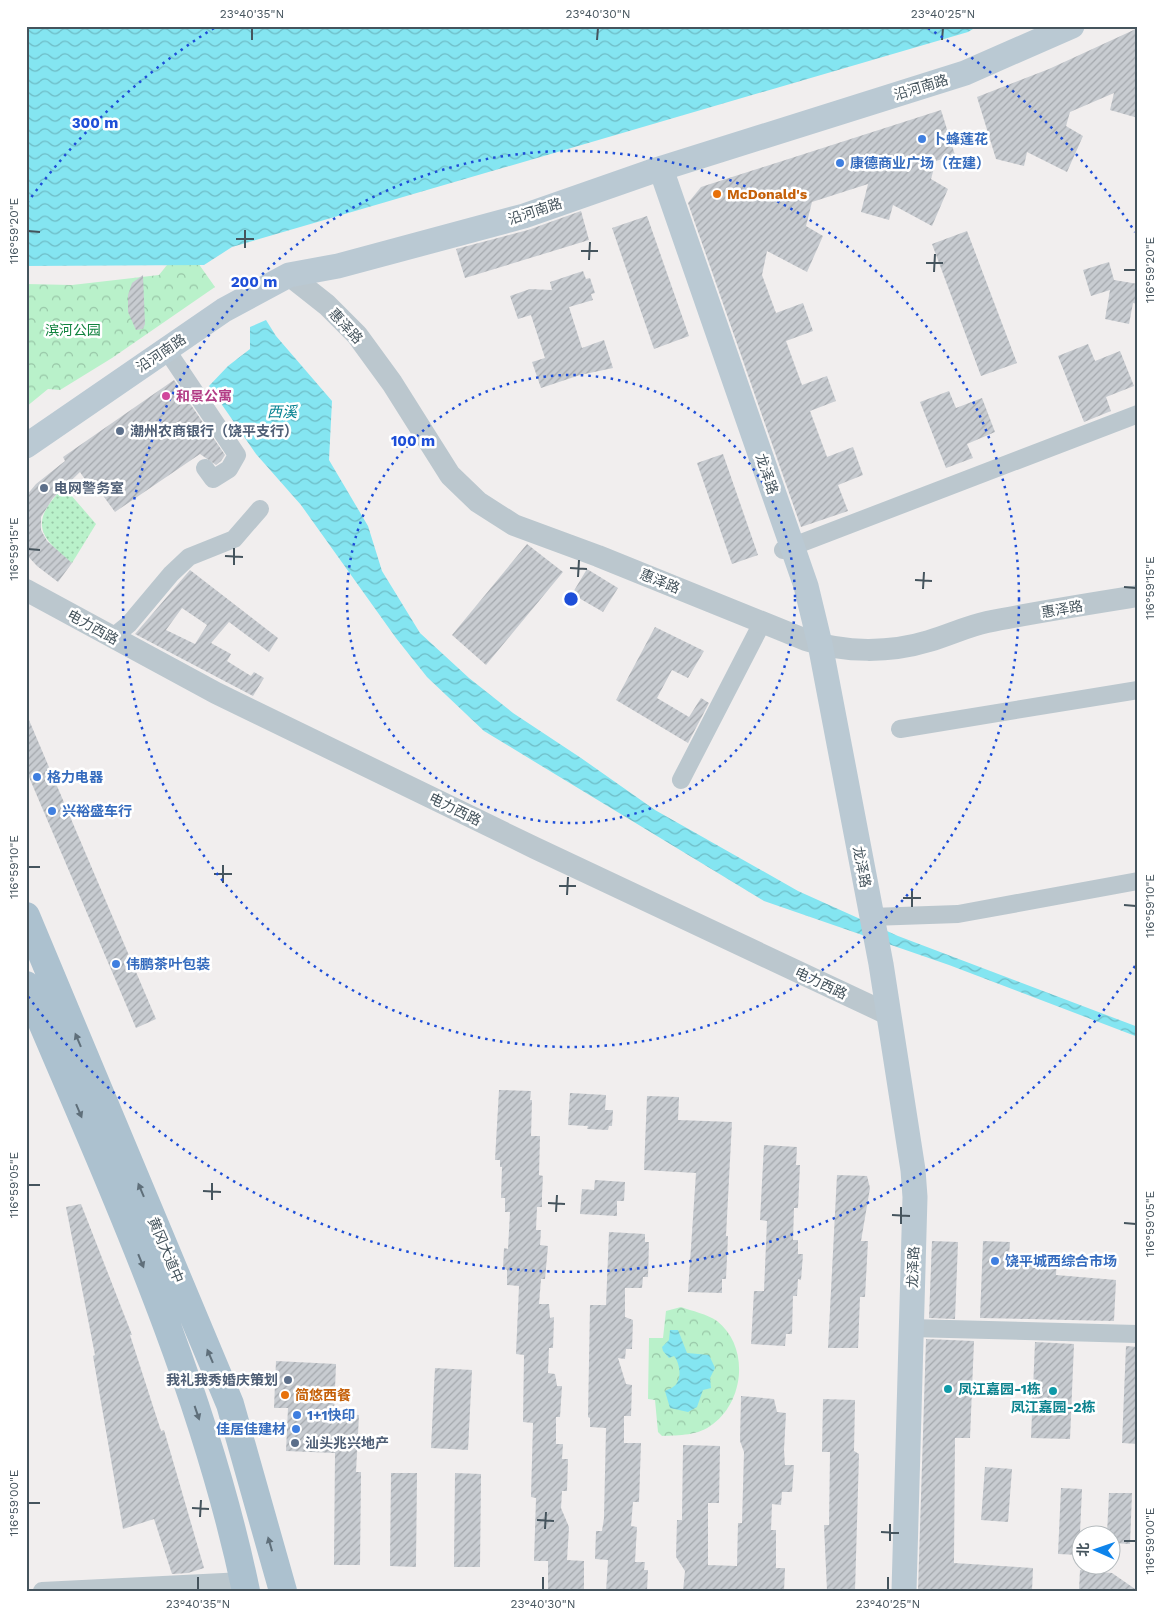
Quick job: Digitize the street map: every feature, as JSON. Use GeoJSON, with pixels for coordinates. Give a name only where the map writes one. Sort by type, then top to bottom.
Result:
{"type":"FeatureCollection","features":[{"type":"Feature","properties":{"kind":"main road","name":"沿河南路"},"geometry":{"type":"LineString","coordinates":[[26,446],[224,310],[289,275],[338,266],[524,216],[656,170],[965,73],[1072,26]]}},
{"type":"Feature","properties":{"kind":"main road","name":"龙泽路"},"geometry":{"type":"LineString","coordinates":[[656,170],[788,549],[806,586],[813,642],[913,1170],[915,1197],[904,1591]]}},
{"type":"Feature","properties":{"kind":"main road","name":"龙泽路"},"geometry":{"type":"LineString","coordinates":[[813,642],[871,917],[902,1196],[897,1301],[890,1591]]}},
{"type":"Feature","properties":{"kind":"main road","name":"黄冈大道中"},"geometry":{"type":"LineString","coordinates":[[26,916],[230,1404],[282,1591]]}},
{"type":"Feature","properties":{"kind":"main road","name":"黄冈大道中"},"geometry":{"type":"LineString","coordinates":[[26,985],[33,1021],[170,1332],[201,1423],[245,1586]]}},
{"type":"Feature","properties":{"kind":"street","name":"惠泽路"},"geometry":{"type":"LineString","coordinates":[[289,275],[327,304],[357,335],[392,382],[450,475],[478,502],[514,526],[813,642],[859,650],[897,648],[927,642],[985,622],[1138,596]]}},
{"type":"Feature","properties":{"kind":"street"},"geometry":{"type":"LineString","coordinates":[[166,349],[237,455],[229,469],[213,479],[204,468]]}},
{"type":"Feature","properties":{"kind":"street"},"geometry":{"type":"LineString","coordinates":[[788,549],[1138,414]]}},
{"type":"Feature","properties":{"kind":"street"},"geometry":{"type":"LineString","coordinates":[[113,637],[129,624],[171,574],[189,557],[234,539],[260,509]]}},
{"type":"Feature","properties":{"kind":"street","name":"电力西路"},"geometry":{"type":"LineString","coordinates":[[26,590],[234,702],[883,1012]]}},
{"type":"Feature","properties":{"kind":"street"},"geometry":{"type":"LineString","coordinates":[[680,780],[763,621]]}},
{"type":"Feature","properties":{"kind":"street"},"geometry":{"type":"LineString","coordinates":[[900,729],[1138,690]]}},
{"type":"Feature","properties":{"kind":"street"},"geometry":{"type":"LineString","coordinates":[[871,917],[958,914],[1138,881]]}},
{"type":"Feature","properties":{"kind":"street"},"geometry":{"type":"LineString","coordinates":[[910,1328],[1138,1334]]}},
{"type":"Feature","properties":{"kind":"street"},"geometry":{"type":"LineString","coordinates":[[42,1591],[245,1586]]}},
{"type":"Feature","properties":{"kind":"green space","name":"滨河公园"},"geometry":{"type":"Polygon","coordinates":[[[175,255],[198,263],[215,287],[112,358],[60,390],[48,389],[26,407],[26,284],[72,285],[159,275],[175,255]]]}},
{"type":"Feature","properties":{"kind":"green space"},"geometry":{"type":"Polygon","coordinates":[[[64,487],[96,524],[72,563],[51,544],[42,527],[46,509],[64,487]]]}},
{"type":"Feature","properties":{"kind":"green space"},"geometry":{"type":"Polygon","coordinates":[[[681,1307],[717,1321],[727,1332],[734,1344],[738,1358],[739,1373],[737,1387],[732,1401],[724,1414],[707,1428],[695,1433],[662,1436],[658,1432],[655,1400],[648,1399],[649,1338],[663,1338],[666,1311],[681,1307]]]}},
{"type":"Feature","properties":{"kind":"water"},"geometry":{"type":"Polygon","coordinates":[[[26,26],[978,26],[968,32],[232,247],[204,265],[26,266],[26,26]]]}},
{"type":"Feature","properties":{"kind":"water","name":"西溪"},"geometry":{"type":"Polygon","coordinates":[[[266,320],[276,336],[332,401],[329,460],[368,526],[382,571],[420,633],[469,678],[513,713],[655,810],[798,891],[898,936],[1138,1027],[1138,1037],[949,965],[764,901],[484,731],[427,677],[396,638],[301,505],[256,454],[209,386],[228,366],[250,349],[250,327],[266,320]]]}},
{"type":"Feature","properties":{"kind":"water"},"geometry":{"type":"Polygon","coordinates":[[[670,1330],[678,1330],[687,1353],[709,1355],[715,1368],[710,1378],[711,1388],[703,1390],[697,1407],[688,1412],[670,1408],[665,1391],[676,1384],[679,1376],[679,1367],[676,1359],[674,1356],[669,1358],[662,1347],[669,1340],[670,1330]]]}},
{"type":"Feature","properties":{"kind":"building"},"geometry":{"type":"Polygon","coordinates":[[[1138,28],[1138,118],[1110,110],[1114,93],[1070,112],[1066,126],[1083,136],[1067,172],[1027,152],[1024,166],[996,159],[977,97],[1049,69],[1138,28]]]}},
{"type":"Feature","properties":{"kind":"building"},"geometry":{"type":"Polygon","coordinates":[[[941,110],[955,155],[936,161],[931,179],[948,189],[932,226],[893,205],[889,220],[861,212],[868,184],[812,202],[806,226],[823,236],[807,272],[767,251],[762,275],[776,313],[803,303],[813,331],[786,341],[802,385],[827,376],[836,401],[810,411],[827,457],[853,447],[863,475],[838,485],[848,511],[801,527],[688,203],[701,187],[941,110]]]}},
{"type":"Feature","properties":{"kind":"building"},"geometry":{"type":"Polygon","coordinates":[[[581,211],[589,240],[465,278],[456,249],[528,230],[581,211]]]}},
{"type":"Feature","properties":{"kind":"building"},"geometry":{"type":"Polygon","coordinates":[[[647,216],[689,336],[654,349],[612,228],[647,216]]]}},
{"type":"Feature","properties":{"kind":"building"},"geometry":{"type":"Polygon","coordinates":[[[967,231],[1017,363],[981,376],[932,244],[967,231]]]}},
{"type":"Feature","properties":{"kind":"building"},"geometry":{"type":"Polygon","coordinates":[[[1109,262],[1114,280],[1138,284],[1138,304],[1133,303],[1129,324],[1105,319],[1110,290],[1091,296],[1083,270],[1109,262]]]}},
{"type":"Feature","properties":{"kind":"building"},"geometry":{"type":"Polygon","coordinates":[[[583,271],[586,279],[590,278],[595,293],[591,294],[593,300],[569,307],[582,348],[604,340],[613,368],[580,375],[541,388],[532,362],[545,358],[531,315],[518,319],[510,296],[530,289],[552,290],[550,282],[583,271]]]}},
{"type":"Feature","properties":{"kind":"building"},"geometry":{"type":"Polygon","coordinates":[[[143,275],[145,324],[143,329],[136,330],[128,312],[128,295],[132,283],[143,275]]]}},
{"type":"Feature","properties":{"kind":"building"},"geometry":{"type":"Polygon","coordinates":[[[1088,344],[1095,361],[1120,351],[1134,386],[1106,397],[1111,411],[1084,422],[1058,356],[1088,344]]]}},
{"type":"Feature","properties":{"kind":"building"},"geometry":{"type":"Polygon","coordinates":[[[174,380],[225,455],[216,465],[200,454],[115,512],[93,482],[88,484],[80,472],[53,498],[41,517],[41,530],[47,541],[72,563],[58,582],[37,566],[26,554],[26,496],[36,484],[65,461],[63,457],[174,380]]]}},
{"type":"Feature","properties":{"kind":"building"},"geometry":{"type":"Polygon","coordinates":[[[949,391],[956,408],[982,398],[995,432],[967,444],[973,458],[946,468],[920,402],[949,391]]]}},
{"type":"Feature","properties":{"kind":"building"},"geometry":{"type":"Polygon","coordinates":[[[723,454],[758,555],[732,564],[697,463],[723,454]]]}},
{"type":"Feature","properties":{"kind":"building"},"geometry":{"type":"Polygon","coordinates":[[[527,544],[563,572],[486,665],[452,635],[527,544]]]}},
{"type":"Feature","properties":{"kind":"building"},"geometry":{"type":"Polygon","coordinates":[[[587,569],[618,588],[603,612],[572,594],[587,569]]]}},
{"type":"Feature","properties":{"kind":"building"},"geometry":{"type":"Polygon","coordinates":[[[190,570],[278,638],[269,652],[229,622],[211,643],[231,654],[227,661],[251,676],[254,672],[264,678],[253,696],[135,634],[190,570]],[[182,608],[166,630],[195,644],[207,625],[182,608]]]}},
{"type":"Feature","properties":{"kind":"building"},"geometry":{"type":"Polygon","coordinates":[[[655,627],[704,651],[688,678],[672,670],[657,698],[689,717],[701,698],[709,703],[688,743],[616,700],[655,627]]]}},
{"type":"Feature","properties":{"kind":"building"},"geometry":{"type":"Polygon","coordinates":[[[26,713],[156,1019],[136,1028],[26,770],[26,713]]]}},
{"type":"Feature","properties":{"kind":"building"},"geometry":{"type":"Polygon","coordinates":[[[499,1090],[531,1091],[531,1136],[540,1136],[539,1175],[543,1176],[542,1207],[537,1207],[536,1230],[541,1230],[540,1245],[548,1246],[545,1279],[541,1279],[539,1304],[549,1304],[550,1318],[554,1317],[553,1348],[549,1348],[548,1373],[555,1374],[557,1386],[562,1386],[560,1417],[556,1417],[556,1444],[563,1444],[562,1459],[568,1459],[567,1491],[562,1491],[561,1508],[569,1527],[567,1560],[584,1561],[584,1591],[548,1591],[548,1561],[534,1561],[536,1498],[531,1497],[533,1423],[523,1422],[524,1355],[516,1354],[519,1286],[507,1285],[507,1270],[503,1268],[504,1248],[508,1249],[510,1212],[505,1212],[505,1198],[501,1198],[502,1167],[500,1167],[500,1160],[495,1160],[499,1090]]]}},
{"type":"Feature","properties":{"kind":"building"},"geometry":{"type":"Polygon","coordinates":[[[570,1093],[606,1095],[605,1110],[613,1110],[612,1126],[609,1126],[608,1130],[587,1129],[588,1126],[568,1125],[570,1093]]]}},
{"type":"Feature","properties":{"kind":"building"},"geometry":{"type":"Polygon","coordinates":[[[647,1096],[679,1097],[678,1120],[732,1122],[726,1236],[728,1236],[726,1279],[722,1279],[722,1293],[688,1292],[696,1173],[644,1170],[647,1096]]]}},
{"type":"Feature","properties":{"kind":"building"},"geometry":{"type":"Polygon","coordinates":[[[764,1145],[797,1147],[796,1165],[800,1165],[798,1208],[794,1208],[793,1240],[798,1240],[798,1254],[803,1254],[801,1280],[798,1279],[797,1296],[793,1296],[792,1334],[786,1334],[785,1346],[751,1344],[754,1291],[764,1291],[767,1221],[760,1220],[764,1145]]]}},
{"type":"Feature","properties":{"kind":"building"},"geometry":{"type":"Polygon","coordinates":[[[837,1175],[867,1176],[870,1188],[861,1241],[868,1241],[865,1297],[860,1297],[858,1348],[828,1348],[837,1175]]]}},
{"type":"Feature","properties":{"kind":"building"},"geometry":{"type":"Polygon","coordinates":[[[595,1180],[625,1182],[624,1201],[617,1201],[617,1216],[580,1214],[582,1189],[594,1190],[595,1180]]]}},
{"type":"Feature","properties":{"kind":"building"},"geometry":{"type":"Polygon","coordinates":[[[81,1204],[132,1335],[130,1335],[161,1431],[164,1430],[204,1568],[188,1573],[172,1574],[154,1519],[123,1529],[93,1356],[95,1355],[66,1207],[81,1204]]]}},
{"type":"Feature","properties":{"kind":"building"},"geometry":{"type":"Polygon","coordinates":[[[609,1232],[645,1234],[645,1242],[649,1242],[648,1277],[643,1277],[642,1288],[625,1288],[625,1317],[633,1320],[632,1349],[626,1349],[625,1359],[618,1358],[626,1384],[632,1385],[631,1416],[624,1416],[624,1443],[641,1443],[639,1502],[633,1502],[631,1526],[637,1527],[635,1562],[645,1562],[644,1570],[648,1570],[647,1591],[606,1591],[608,1560],[595,1559],[596,1531],[602,1531],[604,1518],[606,1428],[590,1427],[590,1418],[588,1417],[590,1305],[606,1305],[609,1232]]]}},
{"type":"Feature","properties":{"kind":"building"},"geometry":{"type":"Polygon","coordinates":[[[932,1241],[958,1242],[955,1319],[929,1318],[932,1241]]]}},
{"type":"Feature","properties":{"kind":"building"},"geometry":{"type":"Polygon","coordinates":[[[983,1241],[1010,1242],[1009,1255],[1057,1256],[1056,1275],[1116,1280],[1114,1321],[980,1318],[983,1241]]]}},
{"type":"Feature","properties":{"kind":"building"},"geometry":{"type":"Polygon","coordinates":[[[926,1339],[974,1341],[970,1438],[955,1438],[954,1563],[1033,1568],[1032,1591],[918,1591],[926,1339]]]}},
{"type":"Feature","properties":{"kind":"building","name":"凤江嘉园-2栋"},"geometry":{"type":"Polygon","coordinates":[[[1035,1342],[1074,1344],[1070,1439],[1031,1438],[1035,1342]]]}},
{"type":"Feature","properties":{"kind":"building"},"geometry":{"type":"Polygon","coordinates":[[[1126,1346],[1138,1347],[1138,1444],[1122,1443],[1126,1346]]]}},
{"type":"Feature","properties":{"kind":"building"},"geometry":{"type":"Polygon","coordinates":[[[276,1361],[336,1364],[334,1414],[359,1415],[356,1472],[361,1472],[360,1565],[334,1565],[335,1453],[286,1451],[288,1408],[274,1408],[276,1361]]]}},
{"type":"Feature","properties":{"kind":"building"},"geometry":{"type":"Polygon","coordinates":[[[435,1368],[472,1370],[468,1450],[431,1448],[435,1368]]]}},
{"type":"Feature","properties":{"kind":"building"},"geometry":{"type":"Polygon","coordinates":[[[741,1396],[774,1399],[777,1412],[786,1413],[785,1465],[794,1465],[792,1492],[782,1492],[781,1505],[772,1504],[771,1530],[776,1530],[776,1568],[785,1568],[784,1591],[683,1591],[685,1571],[676,1557],[677,1520],[682,1520],[683,1445],[720,1446],[719,1503],[708,1503],[708,1565],[737,1566],[738,1523],[742,1523],[744,1452],[740,1441],[741,1396]]]}},
{"type":"Feature","properties":{"kind":"building"},"geometry":{"type":"Polygon","coordinates":[[[823,1399],[855,1400],[854,1451],[859,1454],[855,1591],[827,1591],[824,1525],[829,1525],[830,1452],[822,1452],[823,1399]]]}},
{"type":"Feature","properties":{"kind":"building"},"geometry":{"type":"Polygon","coordinates":[[[985,1467],[1012,1469],[1008,1522],[981,1520],[985,1467]]]}},
{"type":"Feature","properties":{"kind":"building"},"geometry":{"type":"Polygon","coordinates":[[[391,1473],[417,1473],[416,1567],[390,1566],[391,1473]]]}},
{"type":"Feature","properties":{"kind":"building"},"geometry":{"type":"Polygon","coordinates":[[[455,1473],[481,1474],[480,1567],[454,1567],[455,1473]]]}},
{"type":"Feature","properties":{"kind":"building"},"geometry":{"type":"Polygon","coordinates":[[[1061,1488],[1082,1489],[1080,1524],[1072,1524],[1072,1555],[1058,1554],[1061,1488]]]}},
{"type":"Feature","properties":{"kind":"building"},"geometry":{"type":"Polygon","coordinates":[[[1109,1493],[1132,1493],[1130,1544],[1122,1544],[1122,1524],[1107,1524],[1109,1493]]]}},
{"type":"Feature","properties":{"kind":"building"},"geometry":{"type":"Polygon","coordinates":[[[1080,1574],[1113,1574],[1138,1591],[1079,1591],[1080,1574]]]}},
{"type":"Feature","properties":{"kind":"place","name":"卜蜂莲花"},"geometry":{"type":"Point","coordinates":[922,139]}},
{"type":"Feature","properties":{"kind":"place","name":"康德商业广场（在建）"},"geometry":{"type":"Point","coordinates":[840,163]}},
{"type":"Feature","properties":{"kind":"place","name":"McDonald's"},"geometry":{"type":"Point","coordinates":[717,194]}},
{"type":"Feature","properties":{"kind":"place","name":"和景公寓"},"geometry":{"type":"Point","coordinates":[166,396]}},
{"type":"Feature","properties":{"kind":"place","name":"潮州农商银行（饶平支行）"},"geometry":{"type":"Point","coordinates":[120,431]}},
{"type":"Feature","properties":{"kind":"place","name":"电网警务室"},"geometry":{"type":"Point","coordinates":[44,488]}},
{"type":"Feature","properties":{"kind":"place","name":"格力电器"},"geometry":{"type":"Point","coordinates":[37,777]}},
{"type":"Feature","properties":{"kind":"place","name":"兴裕盛车行"},"geometry":{"type":"Point","coordinates":[52,811]}},
{"type":"Feature","properties":{"kind":"place","name":"伟鹏茶叶包装"},"geometry":{"type":"Point","coordinates":[116,964]}},
{"type":"Feature","properties":{"kind":"place","name":"饶平城西综合市场"},"geometry":{"type":"Point","coordinates":[995,1261]}},
{"type":"Feature","properties":{"kind":"place","name":"我礼我秀婚庆策划"},"geometry":{"type":"Point","coordinates":[288,1380]}},
{"type":"Feature","properties":{"kind":"place","name":"凤江嘉园-1栋"},"geometry":{"type":"Point","coordinates":[948,1389]}},
{"type":"Feature","properties":{"kind":"place","name":"凤江嘉园-2栋"},"geometry":{"type":"Point","coordinates":[1053,1391]}},
{"type":"Feature","properties":{"kind":"place","name":"简悠西餐"},"geometry":{"type":"Point","coordinates":[285,1395]}},
{"type":"Feature","properties":{"kind":"place","name":"1+1快印"},"geometry":{"type":"Point","coordinates":[297,1415]}},
{"type":"Feature","properties":{"kind":"place","name":"佳居佳建材"},"geometry":{"type":"Point","coordinates":[296,1429]}},
{"type":"Feature","properties":{"kind":"place","name":"汕头兆兴地产"},"geometry":{"type":"Point","coordinates":[295,1443]}}]}
